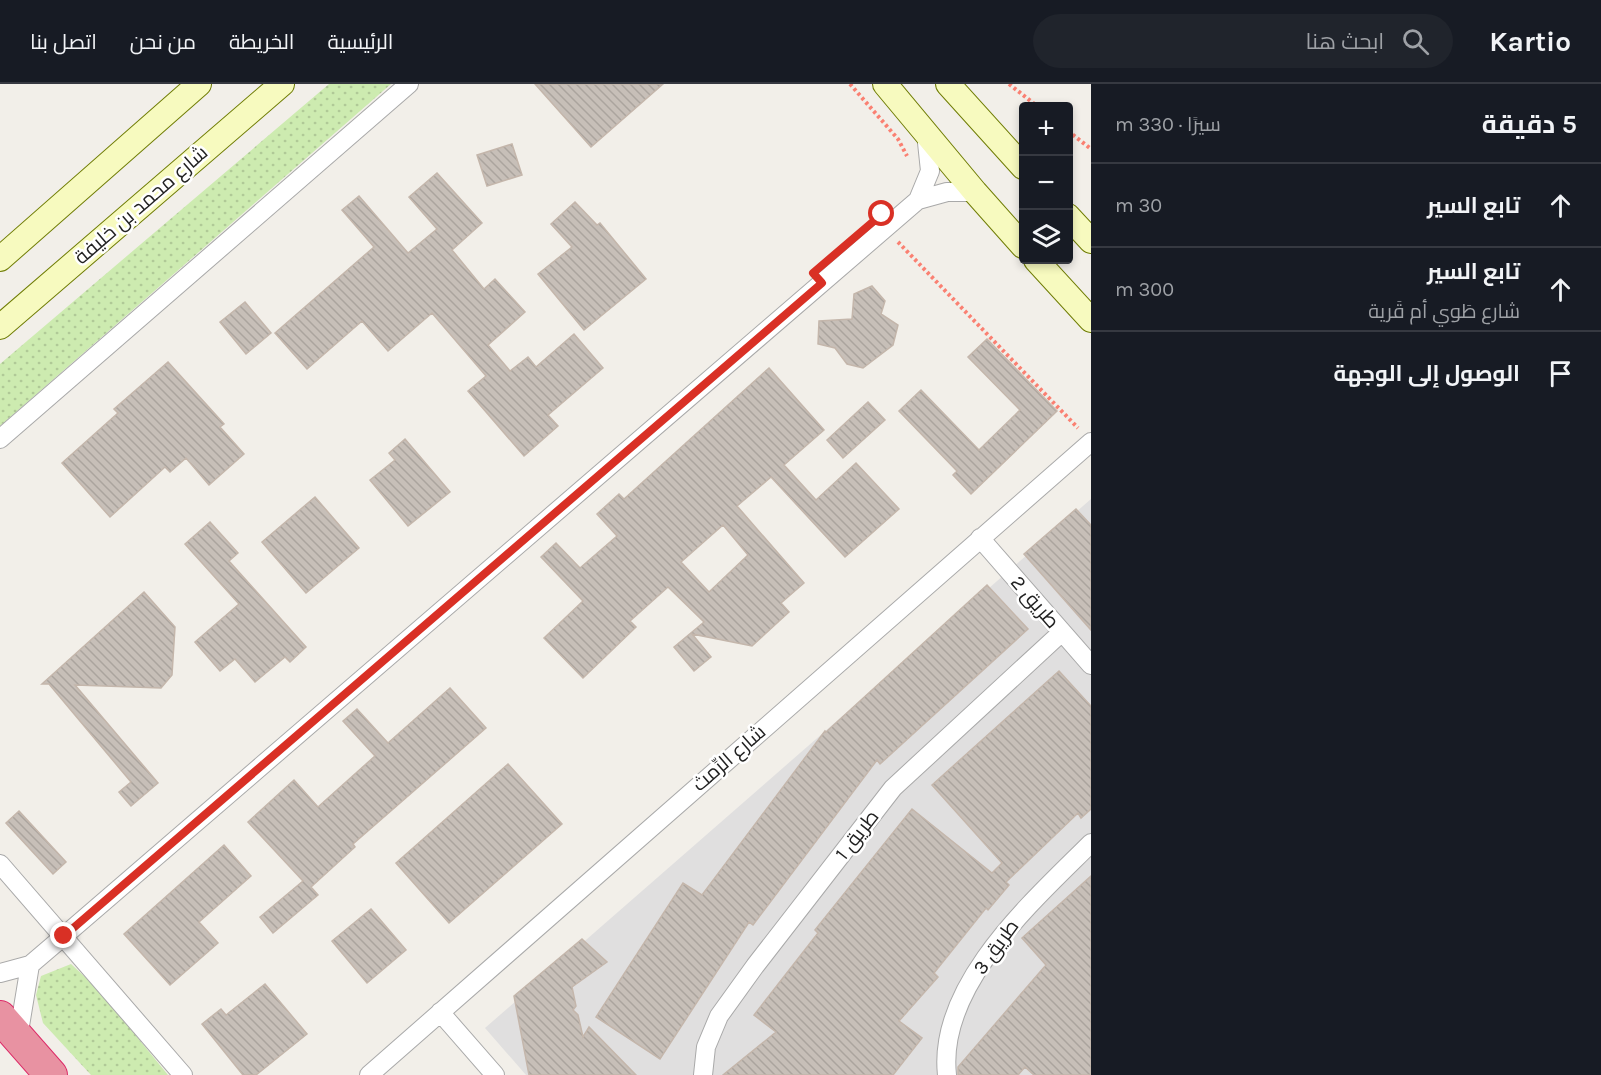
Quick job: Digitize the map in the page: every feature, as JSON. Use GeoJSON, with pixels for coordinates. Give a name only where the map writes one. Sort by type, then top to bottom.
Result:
{"type":"FeatureCollection","features":[{"type":"Feature","properties":{"kind":"highway"},"geometry":{"type":"LineString","coordinates":[[9,1027],[51,1075]]}},
{"type":"Feature","properties":{"kind":"main road"},"geometry":{"type":"LineString","coordinates":[[0,259],[199,84]]}},
{"type":"Feature","properties":{"kind":"main road","name":"شارع محمد بن خليفة"},"geometry":{"type":"LineString","coordinates":[[0,327],[282,84]]}},
{"type":"Feature","properties":{"kind":"main road"},"geometry":{"type":"LineString","coordinates":[[885,84],[1019,242]]}},
{"type":"Feature","properties":{"kind":"main road"},"geometry":{"type":"LineString","coordinates":[[948,84],[1019,163]]}},
{"type":"Feature","properties":{"kind":"main road"},"geometry":{"type":"LineString","coordinates":[[1073,221],[1091,241]]}},
{"type":"Feature","properties":{"kind":"main road"},"geometry":{"type":"LineString","coordinates":[[1040,264],[1091,320]]}},
{"type":"Feature","properties":{"kind":"street"},"geometry":{"type":"LineString","coordinates":[[0,439],[409,84]]}},
{"type":"Feature","properties":{"kind":"street"},"geometry":{"type":"LineString","coordinates":[[918,200],[930,171],[926,133]]}},
{"type":"Feature","properties":{"kind":"street"},"geometry":{"type":"LineString","coordinates":[[0,973],[30,965],[918,200],[946,192],[975,192]]}},
{"type":"Feature","properties":{"kind":"street","name":"شارع الرِّمث"},"geometry":{"type":"LineString","coordinates":[[369,1075],[1091,442]]}},
{"type":"Feature","properties":{"kind":"street","name":"طريق 2"},"geometry":{"type":"LineString","coordinates":[[980,538],[1091,665]]}},
{"type":"Feature","properties":{"kind":"street","name":"طريق 1"},"geometry":{"type":"LineString","coordinates":[[703,1075],[706,1047],[719,1016],[892,788],[1062,632]]}},
{"type":"Feature","properties":{"kind":"street","name":"طريق 3"},"geometry":{"type":"LineString","coordinates":[[947,1075],[946,1062],[952,1019],[978,969],[1018,915],[1091,843]]}},
{"type":"Feature","properties":{"kind":"street"},"geometry":{"type":"LineString","coordinates":[[0,864],[183,1075]]}},
{"type":"Feature","properties":{"kind":"street"},"geometry":{"type":"LineString","coordinates":[[9,1027],[30,965]]}},
{"type":"Feature","properties":{"kind":"street"},"geometry":{"type":"LineString","coordinates":[[440,1012],[495,1075]]}},
{"type":"Feature","properties":{"kind":"path"},"geometry":{"type":"LineString","coordinates":[[850,84],[903,146],[909,163]]}},
{"type":"Feature","properties":{"kind":"path"},"geometry":{"type":"LineString","coordinates":[[1009,84],[1032,102]]}},
{"type":"Feature","properties":{"kind":"path"},"geometry":{"type":"LineString","coordinates":[[1073,135],[1091,149]]}},
{"type":"Feature","properties":{"kind":"path"},"geometry":{"type":"LineString","coordinates":[[885,228],[1079,427],[1070,435]]}},
{"type":"Feature","properties":{"kind":"shaded area"},"geometry":{"type":"Polygon","coordinates":[[[1091,499],[1091,1075],[526,1075],[485,1028],[1091,499]]]}},
{"type":"Feature","properties":{"kind":"green space"},"geometry":{"type":"Polygon","coordinates":[[[329,84],[391,84],[0,426],[0,364],[329,84]]]}},
{"type":"Feature","properties":{"kind":"green space"},"geometry":{"type":"Polygon","coordinates":[[[71,964],[97,988],[168,1075],[91,1075],[43,1023],[36,995],[41,976],[71,964]]]}},
{"type":"Feature","properties":{"kind":"building"},"geometry":{"type":"Polygon","coordinates":[[[535,84],[663,84],[591,147],[535,84]]]}},
{"type":"Feature","properties":{"kind":"building"},"geometry":{"type":"Polygon","coordinates":[[[512,144],[522,175],[487,186],[477,155],[512,144]]]}},
{"type":"Feature","properties":{"kind":"building"},"geometry":{"type":"Polygon","coordinates":[[[437,173],[482,223],[452,250],[484,289],[495,279],[525,312],[488,345],[510,371],[528,357],[536,367],[574,334],[603,368],[548,415],[558,426],[524,456],[468,391],[486,376],[432,313],[388,351],[362,321],[307,369],[275,333],[374,247],[342,210],[359,196],[408,253],[437,229],[409,197],[437,173]]]}},
{"type":"Feature","properties":{"kind":"building"},"geometry":{"type":"Polygon","coordinates":[[[575,202],[597,225],[600,223],[646,279],[584,330],[538,274],[572,247],[551,224],[575,202]]]}},
{"type":"Feature","properties":{"kind":"building"},"geometry":{"type":"Polygon","coordinates":[[[872,286],[885,301],[881,314],[898,325],[893,345],[863,368],[847,364],[835,348],[818,344],[819,321],[852,319],[854,294],[872,286]]]}},
{"type":"Feature","properties":{"kind":"building"},"geometry":{"type":"Polygon","coordinates":[[[245,302],[271,333],[246,354],[220,322],[245,302]]]}},
{"type":"Feature","properties":{"kind":"building"},"geometry":{"type":"Polygon","coordinates":[[[987,339],[1057,411],[971,494],[953,475],[957,471],[899,411],[921,390],[979,450],[1020,410],[968,357],[987,339]]]}},
{"type":"Feature","properties":{"kind":"building"},"geometry":{"type":"Polygon","coordinates":[[[168,362],[224,424],[220,427],[244,454],[209,485],[186,458],[170,472],[165,467],[110,517],[62,463],[118,413],[114,409],[168,362]]]}},
{"type":"Feature","properties":{"kind":"building"},"geometry":{"type":"Polygon","coordinates":[[[769,368],[824,430],[784,465],[816,500],[856,463],[899,509],[845,557],[771,477],[737,506],[804,583],[781,603],[789,612],[752,646],[692,634],[711,657],[694,671],[674,647],[704,622],[668,587],[630,621],[636,627],[583,678],[544,638],[583,601],[541,557],[556,543],[580,568],[617,536],[597,514],[619,494],[624,499],[769,368]],[[723,525],[681,562],[709,592],[748,555],[723,525]]]}},
{"type":"Feature","properties":{"kind":"building"},"geometry":{"type":"Polygon","coordinates":[[[868,402],[885,420],[843,458],[827,440],[868,402]]]}},
{"type":"Feature","properties":{"kind":"building"},"geometry":{"type":"Polygon","coordinates":[[[405,439],[450,492],[408,526],[370,480],[395,460],[389,453],[405,439]]]}},
{"type":"Feature","properties":{"kind":"building"},"geometry":{"type":"Polygon","coordinates":[[[315,497],[359,548],[306,593],[262,542],[315,497]]]}},
{"type":"Feature","properties":{"kind":"building"},"geometry":{"type":"Polygon","coordinates":[[[1076,509],[1091,525],[1091,630],[1024,554],[1076,509]]]}},
{"type":"Feature","properties":{"kind":"building"},"geometry":{"type":"Polygon","coordinates":[[[210,522],[238,553],[229,561],[306,647],[290,662],[285,657],[255,682],[235,659],[220,671],[195,642],[239,604],[185,544],[210,522]]]}},
{"type":"Feature","properties":{"kind":"building"},"geometry":{"type":"Polygon","coordinates":[[[987,585],[1028,629],[880,764],[877,760],[753,925],[749,922],[660,1059],[596,1017],[683,883],[702,895],[825,731],[987,585]]]}},
{"type":"Feature","properties":{"kind":"building"},"geometry":{"type":"Polygon","coordinates":[[[144,592],[175,627],[172,675],[161,688],[75,685],[158,783],[131,806],[119,792],[131,782],[49,684],[42,684],[144,592]]]}},
{"type":"Feature","properties":{"kind":"building"},"geometry":{"type":"Polygon","coordinates":[[[1059,671],[1091,706],[1091,809],[1081,818],[1078,813],[1006,882],[1009,885],[988,910],[986,908],[934,973],[938,977],[899,1021],[922,1038],[893,1075],[723,1075],[776,1032],[754,1015],[818,933],[815,930],[912,809],[992,873],[1002,863],[932,785],[1059,671]]]}},
{"type":"Feature","properties":{"kind":"building"},"geometry":{"type":"Polygon","coordinates":[[[450,688],[486,728],[353,844],[355,847],[311,887],[318,895],[273,933],[260,917],[303,881],[248,822],[294,780],[318,807],[375,756],[343,721],[357,709],[388,743],[450,688]]]}},
{"type":"Feature","properties":{"kind":"building"},"geometry":{"type":"Polygon","coordinates":[[[508,764],[562,824],[449,923],[396,863],[508,764]]]}},
{"type":"Feature","properties":{"kind":"building"},"geometry":{"type":"Polygon","coordinates":[[[19,811],[66,862],[53,874],[6,823],[19,811]]]}},
{"type":"Feature","properties":{"kind":"building"},"geometry":{"type":"Polygon","coordinates":[[[224,845],[251,876],[199,922],[218,943],[170,985],[124,934],[224,845]]]}},
{"type":"Feature","properties":{"kind":"building"},"geometry":{"type":"Polygon","coordinates":[[[1091,876],[1091,1075],[1034,1075],[1025,1067],[1018,1075],[958,1075],[958,1067],[1046,965],[1022,938],[1091,876]]]}},
{"type":"Feature","properties":{"kind":"building"},"geometry":{"type":"Polygon","coordinates":[[[371,909],[406,950],[367,983],[332,941],[371,909]]]}},
{"type":"Feature","properties":{"kind":"building"},"geometry":{"type":"Polygon","coordinates":[[[582,939],[607,962],[572,987],[576,1006],[573,1010],[578,1015],[583,1037],[589,1027],[636,1075],[529,1075],[514,996],[582,939]]]}},
{"type":"Feature","properties":{"kind":"building"},"geometry":{"type":"Polygon","coordinates":[[[265,984],[307,1034],[256,1075],[243,1075],[202,1024],[221,1009],[226,1015],[265,984]]]}},
{"type":"Feature","properties":{"kind":"route"},"geometry":{"type":"LineString","coordinates":[[64,936],[822,283],[813,273],[882,214]]}}]}
